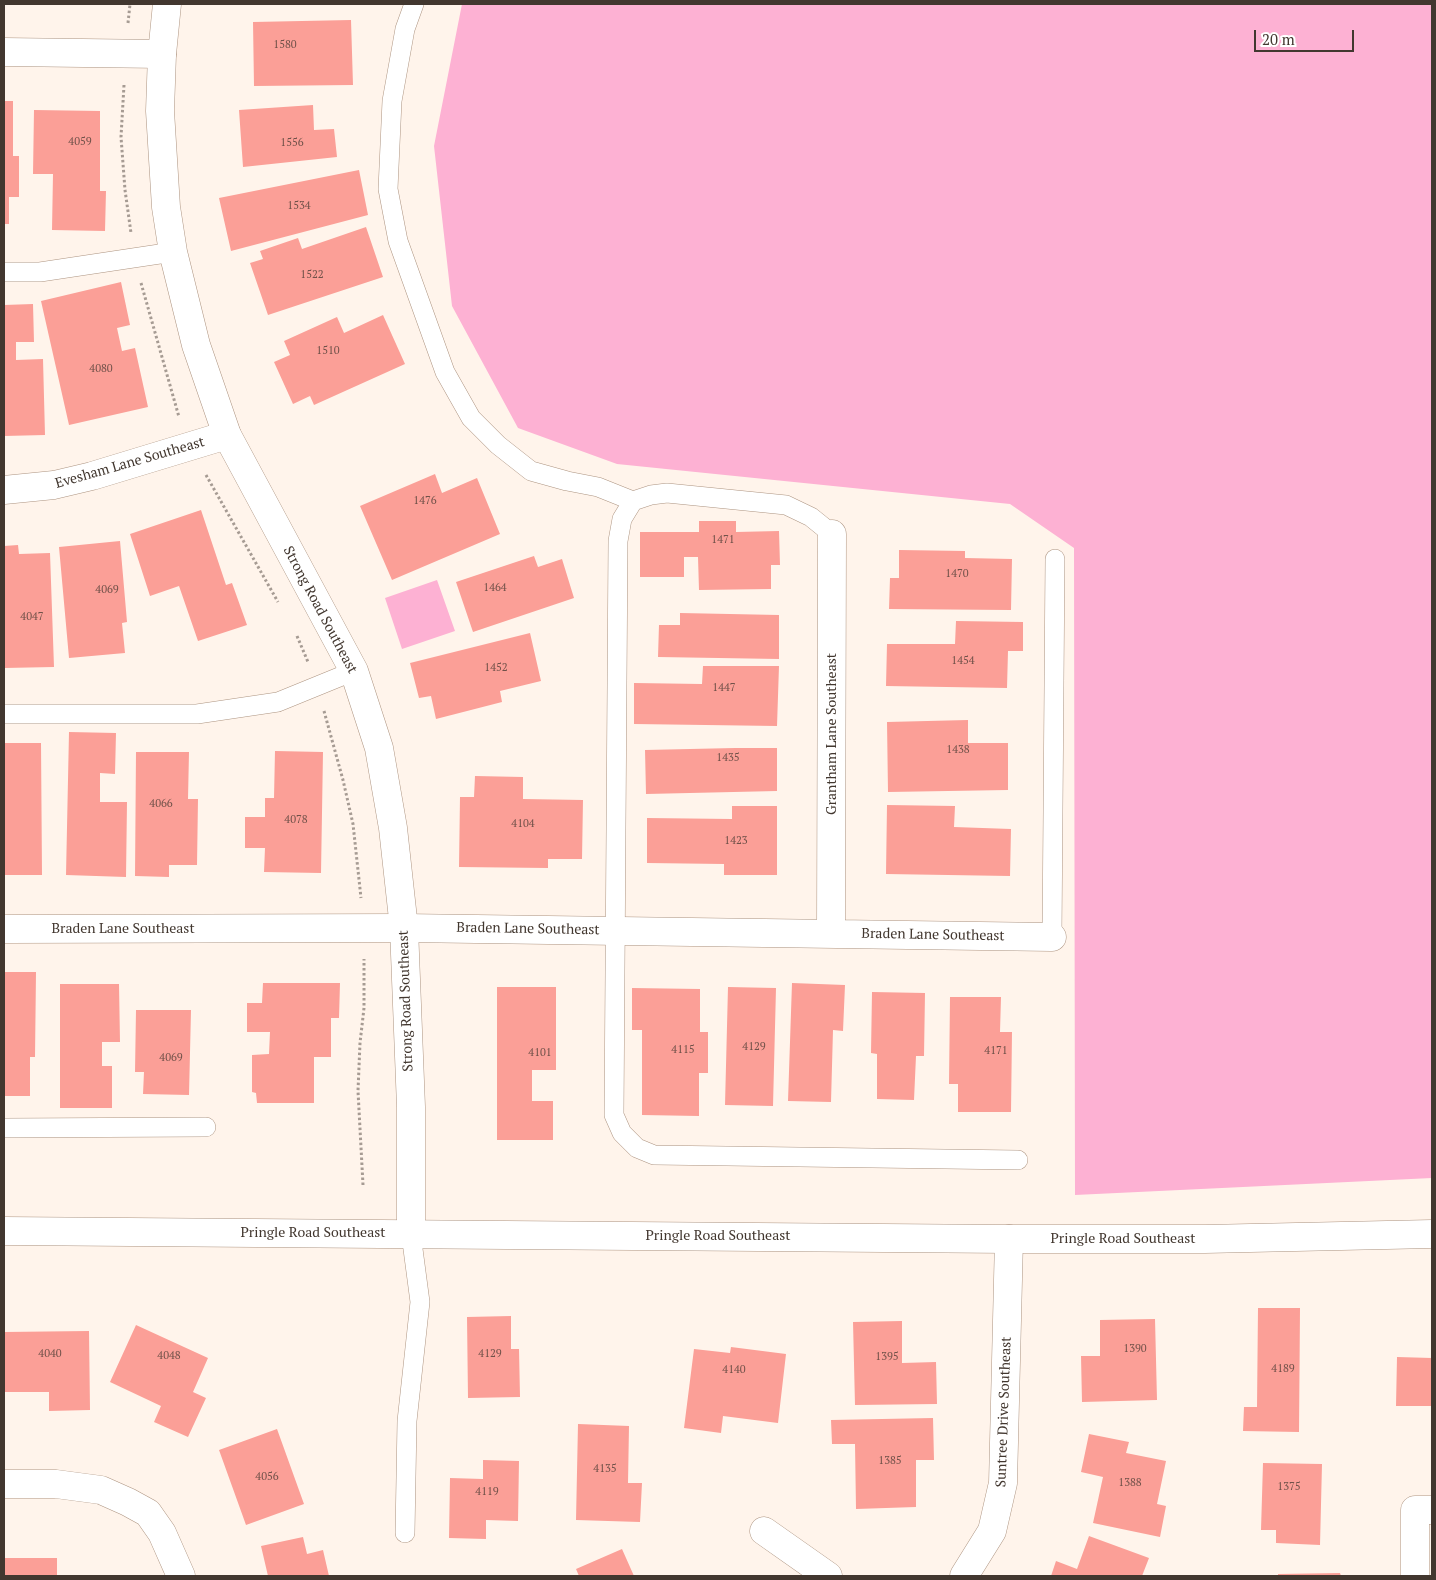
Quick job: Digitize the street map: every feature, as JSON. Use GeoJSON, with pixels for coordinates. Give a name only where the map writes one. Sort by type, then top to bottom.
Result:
{"type":"FeatureCollection","features":[{"type":"Feature","properties":{"kind":"street","name":"Strong Road Southeast"},"geometry":{"type":"LineString","coordinates":[[167,4],[162,54],[160,110],[165,199],[173,252],[196,345],[227,435],[354,671],[379,748],[393,828],[404,928],[411,1107],[411,1234]]}},
{"type":"Feature","properties":{"kind":"street"},"geometry":{"type":"LineString","coordinates":[[4,52],[162,54]]}},
{"type":"Feature","properties":{"kind":"street","name":"Evesham Lane Southeast"},"geometry":{"type":"LineString","coordinates":[[4,490],[54,485],[92,476],[227,435]]}},
{"type":"Feature","properties":{"kind":"street","name":"Grantham Lane Southeast"},"geometry":{"type":"LineString","coordinates":[[831,933],[832,534]]}},
{"type":"Feature","properties":{"kind":"street","name":"Braden Lane Southeast"},"geometry":{"type":"LineString","coordinates":[[4,929],[404,928],[1052,937]]}},
{"type":"Feature","properties":{"kind":"street","name":"Pringle Road Southeast"},"geometry":{"type":"LineString","coordinates":[[4,1231],[1009,1239],[1205,1239],[1432,1234]]}},
{"type":"Feature","properties":{"kind":"street","name":"Suntree Drive Southeast"},"geometry":{"type":"LineString","coordinates":[[964,1576],[992,1531],[1003,1483],[1009,1239]]}},
{"type":"Feature","properties":{"kind":"street"},"geometry":{"type":"LineString","coordinates":[[4,1484],[56,1484],[101,1490],[128,1502],[148,1513],[162,1534],[181,1576]]}},
{"type":"Feature","properties":{"kind":"street"},"geometry":{"type":"LineString","coordinates":[[1415,1576],[1415,1510],[1432,1510]]}},
{"type":"Feature","properties":{"kind":"street"},"geometry":{"type":"LineString","coordinates":[[764,1531],[828,1576]]}},
{"type":"Feature","properties":{"kind":"lane"},"geometry":{"type":"LineString","coordinates":[[414,4],[405,29],[392,101],[388,189],[398,241],[445,372],[471,418],[498,445],[531,470],[567,481],[598,487],[633,501]]}},
{"type":"Feature","properties":{"kind":"lane"},"geometry":{"type":"LineString","coordinates":[[4,272],[40,272],[173,252]]}},
{"type":"Feature","properties":{"kind":"lane"},"geometry":{"type":"LineString","coordinates":[[832,534],[811,517],[786,505],[666,493],[651,495],[633,501],[622,519],[618,541],[614,1115],[622,1133],[636,1148],[654,1155],[1018,1160]]}},
{"type":"Feature","properties":{"kind":"lane"},"geometry":{"type":"LineString","coordinates":[[1052,937],[1055,559]]}},
{"type":"Feature","properties":{"kind":"lane"},"geometry":{"type":"LineString","coordinates":[[4,714],[197,714],[278,702],[354,671]]}},
{"type":"Feature","properties":{"kind":"lane"},"geometry":{"type":"LineString","coordinates":[[4,1128],[206,1127]]}},
{"type":"Feature","properties":{"kind":"lane"},"geometry":{"type":"LineString","coordinates":[[405,1533],[407,1421],[420,1302],[411,1234]]}},
{"type":"Feature","properties":{"kind":"path"},"geometry":{"type":"LineString","coordinates":[[128,26],[130,4]]}},
{"type":"Feature","properties":{"kind":"path"},"geometry":{"type":"LineString","coordinates":[[125,79],[121,137],[125,190],[132,236]]}},
{"type":"Feature","properties":{"kind":"path"},"geometry":{"type":"LineString","coordinates":[[140,277],[143,294],[181,421]]}},
{"type":"Feature","properties":{"kind":"path"},"geometry":{"type":"LineString","coordinates":[[205,473],[283,610]]}},
{"type":"Feature","properties":{"kind":"path"},"geometry":{"type":"LineString","coordinates":[[296,633],[309,665]]}},
{"type":"Feature","properties":{"kind":"path"},"geometry":{"type":"LineString","coordinates":[[322,703],[343,780],[352,824],[361,901]]}},
{"type":"Feature","properties":{"kind":"path"},"geometry":{"type":"LineString","coordinates":[[363,951],[365,972],[364,1008],[358,1092],[363,1185]]}},
{"type":"Feature","properties":{"kind":"shaded area"},"geometry":{"type":"Polygon","coordinates":[[[462,4],[1432,4],[1432,1178],[1075,1195],[1074,548],[1010,504],[617,464],[518,428],[452,306],[434,146],[462,4]]]}},
{"type":"Feature","properties":{"kind":"shaded area"},"geometry":{"type":"Polygon","coordinates":[[[437,580],[455,631],[402,649],[385,598],[437,580]]]}},
{"type":"Feature","properties":{"kind":"building"},"geometry":{"type":"Polygon","coordinates":[[[351,20],[353,85],[254,86],[253,22],[351,20]]]}},
{"type":"Feature","properties":{"kind":"building"},"geometry":{"type":"Polygon","coordinates":[[[4,101],[13,101],[13,156],[19,156],[19,197],[9,197],[9,224],[4,224],[4,101]]]}},
{"type":"Feature","properties":{"kind":"building"},"geometry":{"type":"Polygon","coordinates":[[[313,105],[314,130],[334,129],[337,157],[243,167],[239,110],[313,105]]]}},
{"type":"Feature","properties":{"kind":"building"},"geometry":{"type":"Polygon","coordinates":[[[34,110],[100,111],[100,191],[106,191],[105,231],[52,230],[53,174],[33,174],[34,110]]]}},
{"type":"Feature","properties":{"kind":"building"},"geometry":{"type":"Polygon","coordinates":[[[359,170],[368,215],[231,251],[219,198],[359,170]]]}},
{"type":"Feature","properties":{"kind":"building"},"geometry":{"type":"Polygon","coordinates":[[[366,227],[383,277],[268,315],[250,263],[263,259],[260,251],[298,238],[302,249],[366,227]]]}},
{"type":"Feature","properties":{"kind":"building"},"geometry":{"type":"Polygon","coordinates":[[[121,282],[130,325],[117,328],[122,351],[135,348],[148,407],[69,425],[41,301],[121,282]]]}},
{"type":"Feature","properties":{"kind":"building"},"geometry":{"type":"Polygon","coordinates":[[[33,304],[34,342],[16,342],[16,360],[43,359],[45,435],[4,436],[4,305],[33,304]]]}},
{"type":"Feature","properties":{"kind":"building"},"geometry":{"type":"Polygon","coordinates":[[[383,315],[405,364],[314,405],[310,396],[293,404],[274,362],[290,355],[284,341],[337,317],[344,333],[383,315]]]}},
{"type":"Feature","properties":{"kind":"building"},"geometry":{"type":"Polygon","coordinates":[[[435,474],[442,493],[477,478],[500,534],[392,580],[360,506],[435,474]]]}},
{"type":"Feature","properties":{"kind":"building"},"geometry":{"type":"Polygon","coordinates":[[[201,510],[226,585],[232,583],[247,625],[198,641],[179,586],[150,596],[130,534],[201,510]]]}},
{"type":"Feature","properties":{"kind":"building"},"geometry":{"type":"Polygon","coordinates":[[[699,521],[736,521],[736,532],[779,531],[780,565],[771,565],[771,589],[699,590],[698,557],[684,557],[684,577],[640,577],[640,532],[699,532],[699,521]]]}},
{"type":"Feature","properties":{"kind":"building"},"geometry":{"type":"Polygon","coordinates":[[[120,541],[127,622],[122,623],[125,653],[69,658],[59,547],[120,541]]]}},
{"type":"Feature","properties":{"kind":"building"},"geometry":{"type":"Polygon","coordinates":[[[18,545],[19,554],[50,553],[54,667],[4,668],[4,546],[18,545]]]}},
{"type":"Feature","properties":{"kind":"building"},"geometry":{"type":"Polygon","coordinates":[[[899,550],[965,551],[965,558],[1012,559],[1011,610],[889,609],[890,578],[899,578],[899,550]]]}},
{"type":"Feature","properties":{"kind":"building"},"geometry":{"type":"Polygon","coordinates":[[[534,556],[538,567],[562,559],[574,598],[473,632],[456,582],[534,556]]]}},
{"type":"Feature","properties":{"kind":"building"},"geometry":{"type":"Polygon","coordinates":[[[680,613],[779,615],[779,659],[658,657],[659,625],[680,625],[680,613]]]}},
{"type":"Feature","properties":{"kind":"building"},"geometry":{"type":"Polygon","coordinates":[[[956,621],[1023,622],[1023,651],[1008,651],[1007,688],[886,686],[887,644],[955,644],[956,621]]]}},
{"type":"Feature","properties":{"kind":"building"},"geometry":{"type":"Polygon","coordinates":[[[530,633],[541,681],[500,691],[502,702],[436,719],[431,696],[419,698],[410,663],[530,633]]]}},
{"type":"Feature","properties":{"kind":"building"},"geometry":{"type":"Polygon","coordinates":[[[703,666],[779,666],[777,726],[634,724],[634,683],[702,684],[703,666]]]}},
{"type":"Feature","properties":{"kind":"building"},"geometry":{"type":"Polygon","coordinates":[[[968,720],[968,743],[1008,743],[1008,790],[888,792],[887,722],[968,720]]]}},
{"type":"Feature","properties":{"kind":"building"},"geometry":{"type":"Polygon","coordinates":[[[69,732],[116,733],[115,774],[100,773],[100,802],[127,802],[126,877],[66,875],[69,732]]]}},
{"type":"Feature","properties":{"kind":"building"},"geometry":{"type":"Polygon","coordinates":[[[4,743],[41,743],[42,875],[4,875],[4,743]]]}},
{"type":"Feature","properties":{"kind":"building"},"geometry":{"type":"Polygon","coordinates":[[[777,748],[777,791],[646,794],[645,750],[777,748]]]}},
{"type":"Feature","properties":{"kind":"building"},"geometry":{"type":"Polygon","coordinates":[[[275,751],[323,752],[321,873],[264,872],[265,848],[245,848],[245,817],[265,817],[265,798],[274,798],[275,751]]]}},
{"type":"Feature","properties":{"kind":"building"},"geometry":{"type":"Polygon","coordinates":[[[136,752],[189,752],[188,799],[198,799],[197,865],[169,865],[169,877],[135,876],[136,752]]]}},
{"type":"Feature","properties":{"kind":"building"},"geometry":{"type":"Polygon","coordinates":[[[475,776],[523,777],[523,799],[583,800],[582,859],[548,859],[548,868],[459,867],[460,797],[474,797],[475,776]]]}},
{"type":"Feature","properties":{"kind":"building"},"geometry":{"type":"Polygon","coordinates":[[[887,805],[955,806],[954,827],[1011,829],[1010,876],[886,874],[887,805]]]}},
{"type":"Feature","properties":{"kind":"building"},"geometry":{"type":"Polygon","coordinates":[[[732,806],[777,806],[777,875],[724,875],[724,864],[647,863],[647,818],[732,819],[732,806]]]}},
{"type":"Feature","properties":{"kind":"building"},"geometry":{"type":"Polygon","coordinates":[[[4,972],[36,972],[35,1057],[30,1057],[30,1096],[4,1096],[4,972]]]}},
{"type":"Feature","properties":{"kind":"building"},"geometry":{"type":"Polygon","coordinates":[[[263,983],[340,983],[339,1018],[331,1018],[331,1057],[314,1057],[314,1103],[257,1103],[256,1093],[252,1092],[252,1055],[269,1054],[270,1032],[247,1032],[247,1003],[262,1003],[263,983]]]}},
{"type":"Feature","properties":{"kind":"building"},"geometry":{"type":"Polygon","coordinates":[[[792,983],[845,985],[843,1031],[833,1030],[831,1102],[788,1101],[792,983]]]}},
{"type":"Feature","properties":{"kind":"building"},"geometry":{"type":"Polygon","coordinates":[[[60,984],[119,984],[120,1042],[102,1042],[102,1066],[112,1066],[112,1108],[60,1108],[60,984]]]}},
{"type":"Feature","properties":{"kind":"building"},"geometry":{"type":"Polygon","coordinates":[[[497,987],[556,987],[556,1070],[532,1070],[532,1101],[553,1101],[553,1140],[497,1140],[497,987]]]}},
{"type":"Feature","properties":{"kind":"building"},"geometry":{"type":"Polygon","coordinates":[[[728,987],[776,988],[773,1106],[725,1105],[728,987]]]}},
{"type":"Feature","properties":{"kind":"building"},"geometry":{"type":"Polygon","coordinates":[[[632,988],[700,989],[700,1032],[708,1032],[708,1073],[699,1073],[699,1116],[642,1115],[642,1030],[632,1030],[632,988]]]}},
{"type":"Feature","properties":{"kind":"building"},"geometry":{"type":"Polygon","coordinates":[[[872,992],[925,993],[924,1056],[916,1056],[914,1100],[877,1099],[877,1054],[871,1053],[872,992]]]}},
{"type":"Feature","properties":{"kind":"building"},"geometry":{"type":"Polygon","coordinates":[[[950,997],[1001,997],[1000,1032],[1012,1032],[1011,1112],[958,1112],[958,1084],[949,1084],[950,997]]]}},
{"type":"Feature","properties":{"kind":"building"},"geometry":{"type":"Polygon","coordinates":[[[136,1010],[191,1010],[189,1095],[143,1094],[144,1072],[135,1072],[136,1010]]]}},
{"type":"Feature","properties":{"kind":"building"},"geometry":{"type":"Polygon","coordinates":[[[1258,1308],[1300,1308],[1299,1432],[1243,1431],[1244,1407],[1257,1407],[1258,1308]]]}},
{"type":"Feature","properties":{"kind":"building"},"geometry":{"type":"Polygon","coordinates":[[[511,1316],[511,1349],[519,1349],[520,1397],[468,1398],[467,1317],[511,1316]]]}},
{"type":"Feature","properties":{"kind":"building"},"geometry":{"type":"Polygon","coordinates":[[[1155,1319],[1157,1400],[1082,1402],[1081,1356],[1100,1356],[1100,1320],[1155,1319]]]}},
{"type":"Feature","properties":{"kind":"building"},"geometry":{"type":"Polygon","coordinates":[[[902,1321],[902,1363],[936,1362],[937,1404],[855,1405],[853,1322],[902,1321]]]}},
{"type":"Feature","properties":{"kind":"building"},"geometry":{"type":"Polygon","coordinates":[[[136,1325],[208,1358],[193,1392],[206,1398],[188,1437],[154,1422],[161,1406],[110,1382],[136,1325]]]}},
{"type":"Feature","properties":{"kind":"building"},"geometry":{"type":"Polygon","coordinates":[[[89,1331],[90,1410],[49,1411],[49,1392],[4,1392],[4,1332],[89,1331]]]}},
{"type":"Feature","properties":{"kind":"building"},"geometry":{"type":"Polygon","coordinates":[[[731,1347],[786,1354],[778,1423],[723,1416],[721,1433],[684,1428],[694,1349],[730,1353],[731,1347]]]}},
{"type":"Feature","properties":{"kind":"building"},"geometry":{"type":"Polygon","coordinates":[[[1397,1357],[1432,1358],[1432,1406],[1396,1406],[1397,1357]]]}},
{"type":"Feature","properties":{"kind":"building"},"geometry":{"type":"Polygon","coordinates":[[[933,1418],[934,1460],[916,1460],[916,1507],[856,1509],[855,1444],[832,1444],[831,1420],[933,1418]]]}},
{"type":"Feature","properties":{"kind":"building"},"geometry":{"type":"Polygon","coordinates":[[[578,1424],[629,1426],[628,1483],[642,1483],[640,1522],[576,1520],[578,1424]]]}},
{"type":"Feature","properties":{"kind":"building"},"geometry":{"type":"Polygon","coordinates":[[[277,1429],[304,1504],[246,1525],[219,1450],[277,1429]]]}},
{"type":"Feature","properties":{"kind":"building"},"geometry":{"type":"Polygon","coordinates":[[[1089,1434],[1129,1442],[1126,1453],[1166,1461],[1157,1504],[1166,1506],[1160,1537],[1093,1523],[1103,1477],[1081,1472],[1089,1434]]]}},
{"type":"Feature","properties":{"kind":"building"},"geometry":{"type":"Polygon","coordinates":[[[483,1460],[519,1461],[518,1521],[486,1520],[486,1539],[449,1538],[450,1478],[483,1479],[483,1460]]]}},
{"type":"Feature","properties":{"kind":"building"},"geometry":{"type":"Polygon","coordinates":[[[1263,1463],[1322,1464],[1320,1545],[1276,1543],[1276,1530],[1261,1530],[1263,1463]]]}},
{"type":"Feature","properties":{"kind":"building"},"geometry":{"type":"Polygon","coordinates":[[[1089,1536],[1149,1558],[1142,1576],[1051,1576],[1056,1561],[1077,1569],[1089,1536]]]}},
{"type":"Feature","properties":{"kind":"building"},"geometry":{"type":"Polygon","coordinates":[[[303,1537],[307,1554],[323,1550],[329,1576],[268,1576],[261,1546],[303,1537]]]}},
{"type":"Feature","properties":{"kind":"building"},"geometry":{"type":"Polygon","coordinates":[[[622,1549],[634,1576],[579,1576],[576,1569],[622,1549]]]}},
{"type":"Feature","properties":{"kind":"building"},"geometry":{"type":"Polygon","coordinates":[[[4,1558],[57,1558],[57,1576],[4,1576],[4,1558]]]}},
{"type":"Feature","properties":{"kind":"building"},"geometry":{"type":"Polygon","coordinates":[[[1340,1573],[1341,1576],[1278,1576],[1278,1574],[1340,1573]]]}}]}
